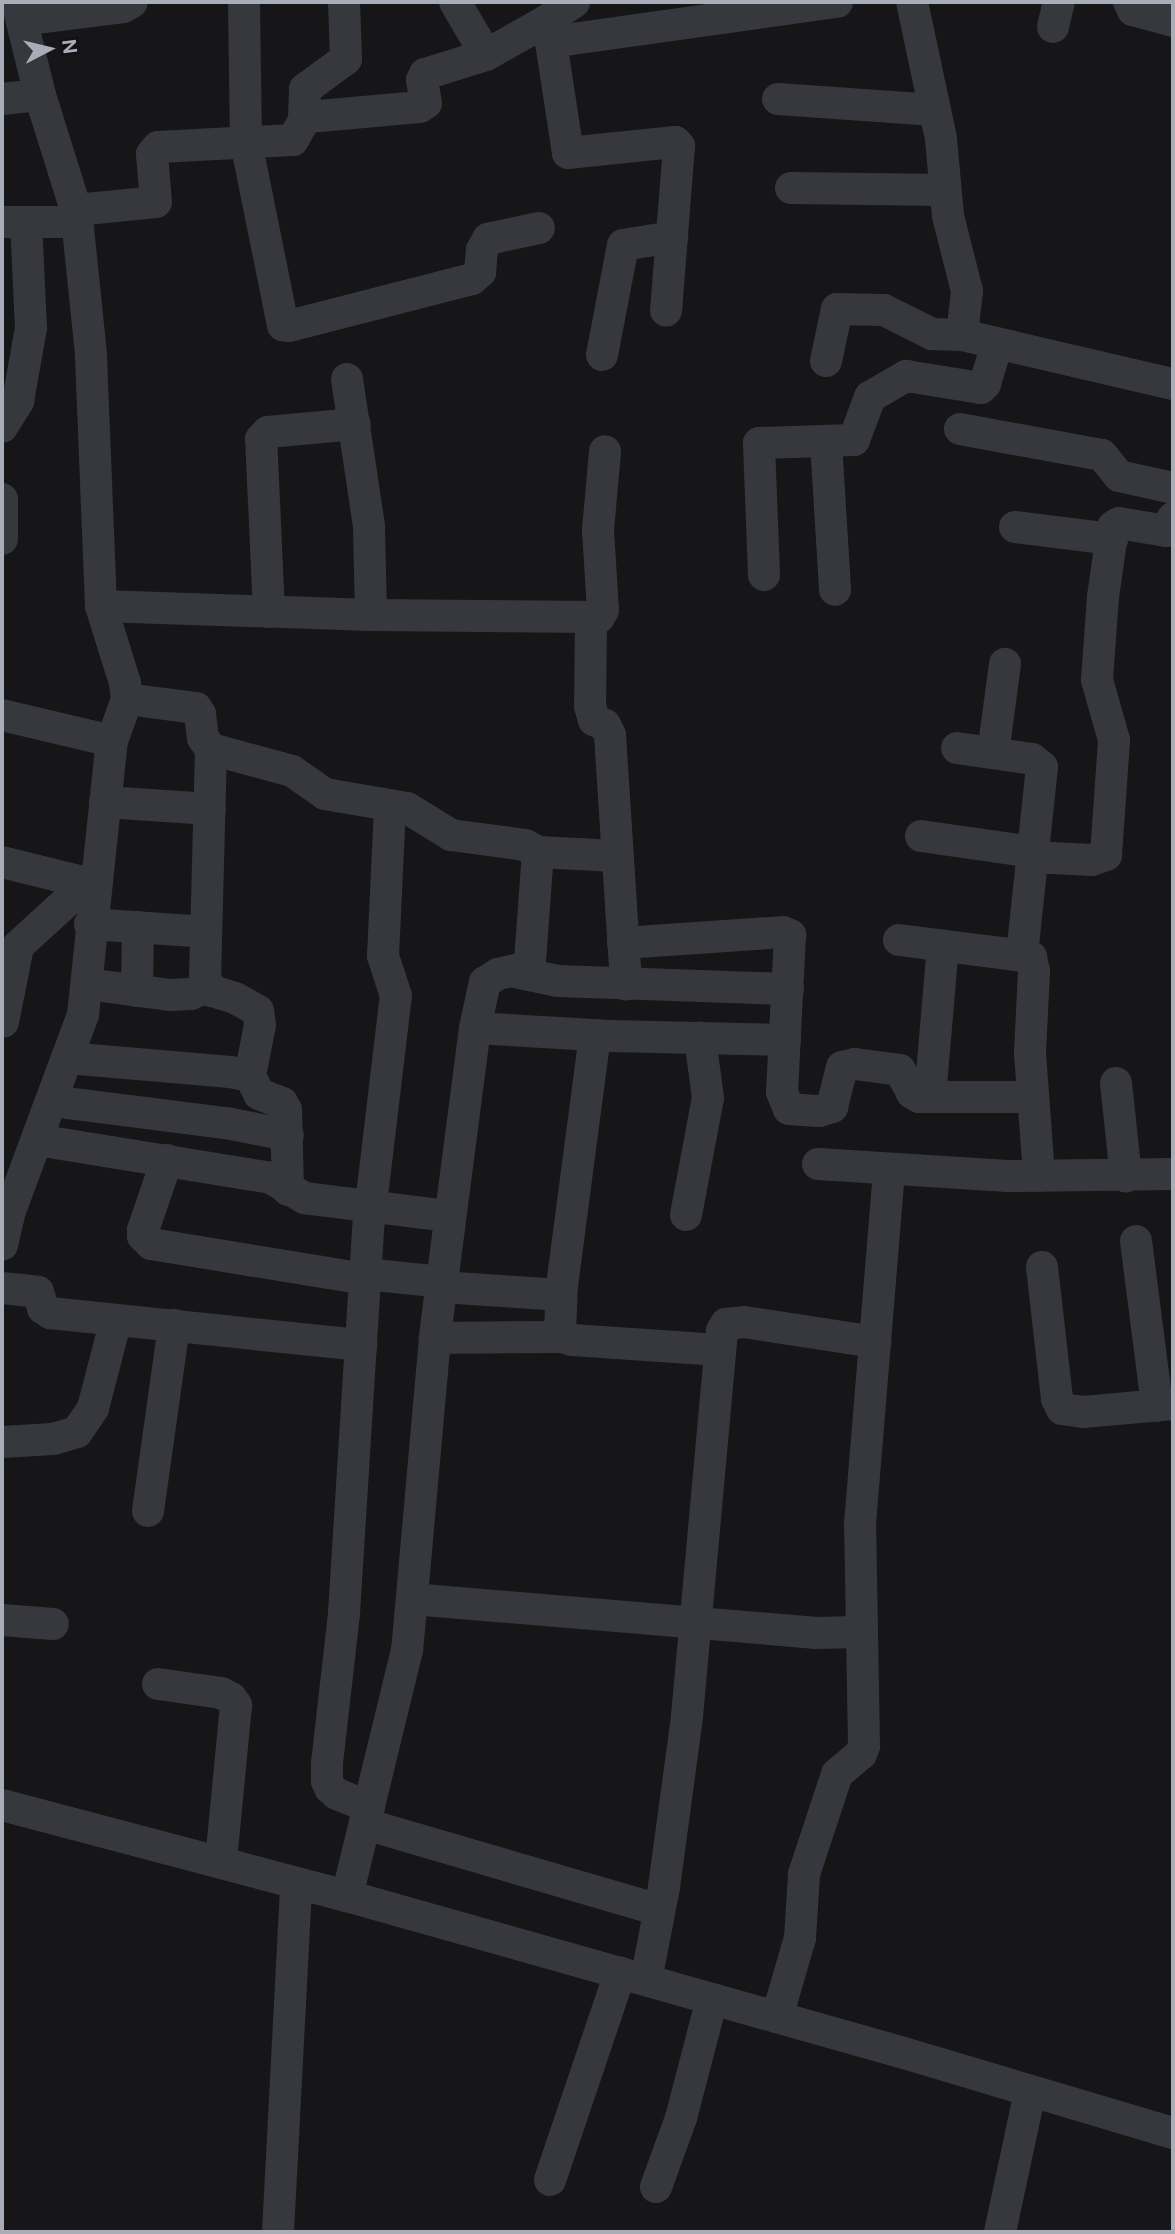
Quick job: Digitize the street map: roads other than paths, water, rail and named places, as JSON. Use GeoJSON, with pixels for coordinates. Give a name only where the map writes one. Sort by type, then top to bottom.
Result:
{"type":"FeatureCollection","features":[{"type":"Feature","properties":{"kind":"street"},"geometry":{"type":"LineString","coordinates":[[2,1245],[10,1211],[83,1015],[87,984],[91,884],[112,741],[127,699],[125,684],[101,606],[90,354],[76,216],[40,95],[20,11],[123,7],[132,2]]}},
{"type":"Feature","properties":{"kind":"street"},"geometry":{"type":"LineString","coordinates":[[244,2],[246,142],[282,321],[286,326],[472,279],[480,272],[482,250],[488,239],[539,228]]}},
{"type":"Feature","properties":{"kind":"street"},"geometry":{"type":"LineString","coordinates":[[2,427],[18,401],[31,328],[14,223],[76,216],[156,202],[152,153],[158,147],[293,141],[304,120],[305,89],[346,59],[344,2]]}},
{"type":"Feature","properties":{"kind":"street"},"geometry":{"type":"LineString","coordinates":[[455,2],[486,55]]}},
{"type":"Feature","properties":{"kind":"street"},"geometry":{"type":"LineString","coordinates":[[304,120],[424,106],[422,80],[425,74],[486,55],[557,16],[836,2]]}},
{"type":"Feature","properties":{"kind":"street"},"geometry":{"type":"LineString","coordinates":[[912,2],[942,149],[948,216],[967,291],[962,335]]}},
{"type":"Feature","properties":{"kind":"street"},"geometry":{"type":"LineString","coordinates":[[1129,2],[1129,7],[1133,10],[1173,20]]}},
{"type":"Feature","properties":{"kind":"street"},"geometry":{"type":"LineString","coordinates":[[557,16],[568,153],[678,143],[666,310]]}},
{"type":"Feature","properties":{"kind":"street"},"geometry":{"type":"LineString","coordinates":[[2,99],[40,95]]}},
{"type":"Feature","properties":{"kind":"street"},"geometry":{"type":"LineString","coordinates":[[778,99],[935,110]]}},
{"type":"Feature","properties":{"kind":"street"},"geometry":{"type":"LineString","coordinates":[[791,188],[945,190]]}},
{"type":"Feature","properties":{"kind":"street"},"geometry":{"type":"LineString","coordinates":[[601,355],[622,245],[672,237]]}},
{"type":"Feature","properties":{"kind":"street"},"geometry":{"type":"LineString","coordinates":[[826,361],[837,309],[884,310],[932,334],[962,335],[1173,384]]}},
{"type":"Feature","properties":{"kind":"street"},"geometry":{"type":"LineString","coordinates":[[764,575],[759,443],[854,440],[870,397],[906,376],[981,388],[985,384],[997,344]]}},
{"type":"Feature","properties":{"kind":"street"},"geometry":{"type":"LineString","coordinates":[[347,379],[369,527],[371,615]]}},
{"type":"Feature","properties":{"kind":"street"},"geometry":{"type":"LineString","coordinates":[[269,612],[261,439],[268,432],[355,424]]}},
{"type":"Feature","properties":{"kind":"street"},"geometry":{"type":"LineString","coordinates":[[960,429],[1102,455],[1119,476],[1173,488]]}},
{"type":"Feature","properties":{"kind":"street"},"geometry":{"type":"LineString","coordinates":[[826,442],[835,590]]}},
{"type":"Feature","properties":{"kind":"street"},"geometry":{"type":"LineString","coordinates":[[101,606],[371,615],[599,617],[603,610],[597,545],[605,451]]}},
{"type":"Feature","properties":{"kind":"street"},"geometry":{"type":"LineString","coordinates":[[2,499],[2,540]]}},
{"type":"Feature","properties":{"kind":"street"},"geometry":{"type":"LineString","coordinates":[[921,836],[1033,854],[1092,860],[1106,855],[1109,847],[1114,740],[1097,680],[1103,597],[1112,539],[1115,524],[1166,531],[1173,518]]}},
{"type":"Feature","properties":{"kind":"street"},"geometry":{"type":"LineString","coordinates":[[1015,527],[1112,539]]}},
{"type":"Feature","properties":{"kind":"street"},"geometry":{"type":"LineString","coordinates":[[591,617],[590,706],[594,720],[609,729],[610,735],[626,984]]}},
{"type":"Feature","properties":{"kind":"street"},"geometry":{"type":"LineString","coordinates":[[993,753],[1005,664]]}},
{"type":"Feature","properties":{"kind":"street"},"geometry":{"type":"LineString","coordinates":[[127,699],[196,708],[200,714],[203,738],[211,749],[207,987]]}},
{"type":"Feature","properties":{"kind":"street"},"geometry":{"type":"LineString","coordinates":[[2,715],[112,741]]}},
{"type":"Feature","properties":{"kind":"street"},"geometry":{"type":"LineString","coordinates":[[957,748],[1032,759],[1042,767],[1022,953]]}},
{"type":"Feature","properties":{"kind":"street"},"geometry":{"type":"LineString","coordinates":[[211,749],[292,771],[318,790],[333,797],[415,811],[437,827],[463,839],[525,845],[538,852],[616,856]]}},
{"type":"Feature","properties":{"kind":"street"},"geometry":{"type":"LineString","coordinates":[[105,802],[210,809]]}},
{"type":"Feature","properties":{"kind":"street"},"geometry":{"type":"LineString","coordinates":[[390,805],[383,956],[396,996],[371,1207],[344,1613],[327,1781],[337,1794],[367,1815],[659,1910]]}},
{"type":"Feature","properties":{"kind":"street"},"geometry":{"type":"LineString","coordinates":[[515,972],[530,962],[533,954],[538,852]]}},
{"type":"Feature","properties":{"kind":"street"},"geometry":{"type":"LineString","coordinates":[[2,862],[91,884]]}},
{"type":"Feature","properties":{"kind":"street"},"geometry":{"type":"LineString","coordinates":[[3,1022],[18,946],[91,884]]}},
{"type":"Feature","properties":{"kind":"street"},"geometry":{"type":"LineString","coordinates":[[90,924],[206,933]]}},
{"type":"Feature","properties":{"kind":"street"},"geometry":{"type":"LineString","coordinates":[[137,991],[138,927]]}},
{"type":"Feature","properties":{"kind":"street"},"geometry":{"type":"LineString","coordinates":[[623,943],[787,933],[792,939],[792,948],[782,1092],[789,1109],[819,1111],[832,1107],[842,1067],[855,1064],[900,1070],[912,1093],[930,1097],[1032,1097]]}},
{"type":"Feature","properties":{"kind":"street"},"geometry":{"type":"LineString","coordinates":[[899,940],[1022,953],[1031,957],[1034,971],[1030,1053],[1039,1177]]}},
{"type":"Feature","properties":{"kind":"street"},"geometry":{"type":"LineString","coordinates":[[930,1097],[943,946]]}},
{"type":"Feature","properties":{"kind":"street"},"geometry":{"type":"LineString","coordinates":[[347,1896],[407,1650],[435,1338],[449,1216],[475,1028],[485,982],[498,974],[515,972],[558,981],[788,989]]}},
{"type":"Feature","properties":{"kind":"street"},"geometry":{"type":"LineString","coordinates":[[87,984],[180,995],[207,987],[258,1012],[260,1025],[250,1076],[259,1094],[282,1104],[286,1110],[288,1190]]}},
{"type":"Feature","properties":{"kind":"street"},"geometry":{"type":"LineString","coordinates":[[475,1028],[595,1035],[785,1040]]}},
{"type":"Feature","properties":{"kind":"street"},"geometry":{"type":"LineString","coordinates":[[562,1337],[559,1324],[561,1295],[595,1035]]}},
{"type":"Feature","properties":{"kind":"street"},"geometry":{"type":"LineString","coordinates":[[686,1214],[708,1098],[700,1038]]}},
{"type":"Feature","properties":{"kind":"street"},"geometry":{"type":"LineString","coordinates":[[67,1058],[250,1076]]}},
{"type":"Feature","properties":{"kind":"street"},"geometry":{"type":"LineString","coordinates":[[1116,1083],[1126,1176]]}},
{"type":"Feature","properties":{"kind":"street"},"geometry":{"type":"LineString","coordinates":[[51,1101],[226,1123],[288,1135]]}},
{"type":"Feature","properties":{"kind":"street"},"geometry":{"type":"LineString","coordinates":[[37,1140],[271,1178],[304,1198],[449,1216]]}},
{"type":"Feature","properties":{"kind":"street"},"geometry":{"type":"LineString","coordinates":[[167,1160],[143,1230],[143,1236],[151,1244],[365,1276],[561,1295]]}},
{"type":"Feature","properties":{"kind":"street"},"geometry":{"type":"LineString","coordinates":[[818,1164],[1039,1177],[1173,1174]]}},
{"type":"Feature","properties":{"kind":"street"},"geometry":{"type":"LineString","coordinates":[[777,2017],[800,1938],[804,1874],[837,1774],[860,1754],[864,1746],[861,1632],[862,1486],[883,1270],[889,1169]]}},
{"type":"Feature","properties":{"kind":"street"},"geometry":{"type":"LineString","coordinates":[[1042,1268],[1057,1399],[1062,1409],[1083,1412],[1165,1405],[1136,1241]]}},
{"type":"Feature","properties":{"kind":"street"},"geometry":{"type":"LineString","coordinates":[[2,1288],[38,1292],[43,1308],[50,1313],[361,1345]]}},
{"type":"Feature","properties":{"kind":"street"},"geometry":{"type":"LineString","coordinates":[[2,1442],[53,1439],[77,1432],[93,1408],[116,1320]]}},
{"type":"Feature","properties":{"kind":"street"},"geometry":{"type":"LineString","coordinates":[[550,2180],[659,1910],[687,1716],[722,1331],[726,1324],[732,1322],[875,1342]]}},
{"type":"Feature","properties":{"kind":"street"},"geometry":{"type":"LineString","coordinates":[[148,1511],[174,1325]]}},
{"type":"Feature","properties":{"kind":"street"},"geometry":{"type":"LineString","coordinates":[[435,1338],[562,1337],[720,1350]]}},
{"type":"Feature","properties":{"kind":"street"},"geometry":{"type":"LineString","coordinates":[[412,1599],[814,1633],[861,1632]]}},
{"type":"Feature","properties":{"kind":"street"},"geometry":{"type":"LineString","coordinates":[[2,1620],[53,1624]]}},
{"type":"Feature","properties":{"kind":"street"},"geometry":{"type":"LineString","coordinates":[[158,1684],[221,1693],[231,1698],[236,1705],[221,1861]]}},
{"type":"Feature","properties":{"kind":"street"},"geometry":{"type":"LineString","coordinates":[[2,1805],[347,1896],[777,2017],[1173,2133]]}},
{"type":"Feature","properties":{"kind":"street"},"geometry":{"type":"LineString","coordinates":[[278,2232],[296,1883]]}},
{"type":"Feature","properties":{"kind":"street"},"geometry":{"type":"LineString","coordinates":[[656,2187],[681,2118],[712,1999]]}},
{"type":"Feature","properties":{"kind":"street"},"geometry":{"type":"LineString","coordinates":[[1006,2231],[1030,2092]]}}]}
